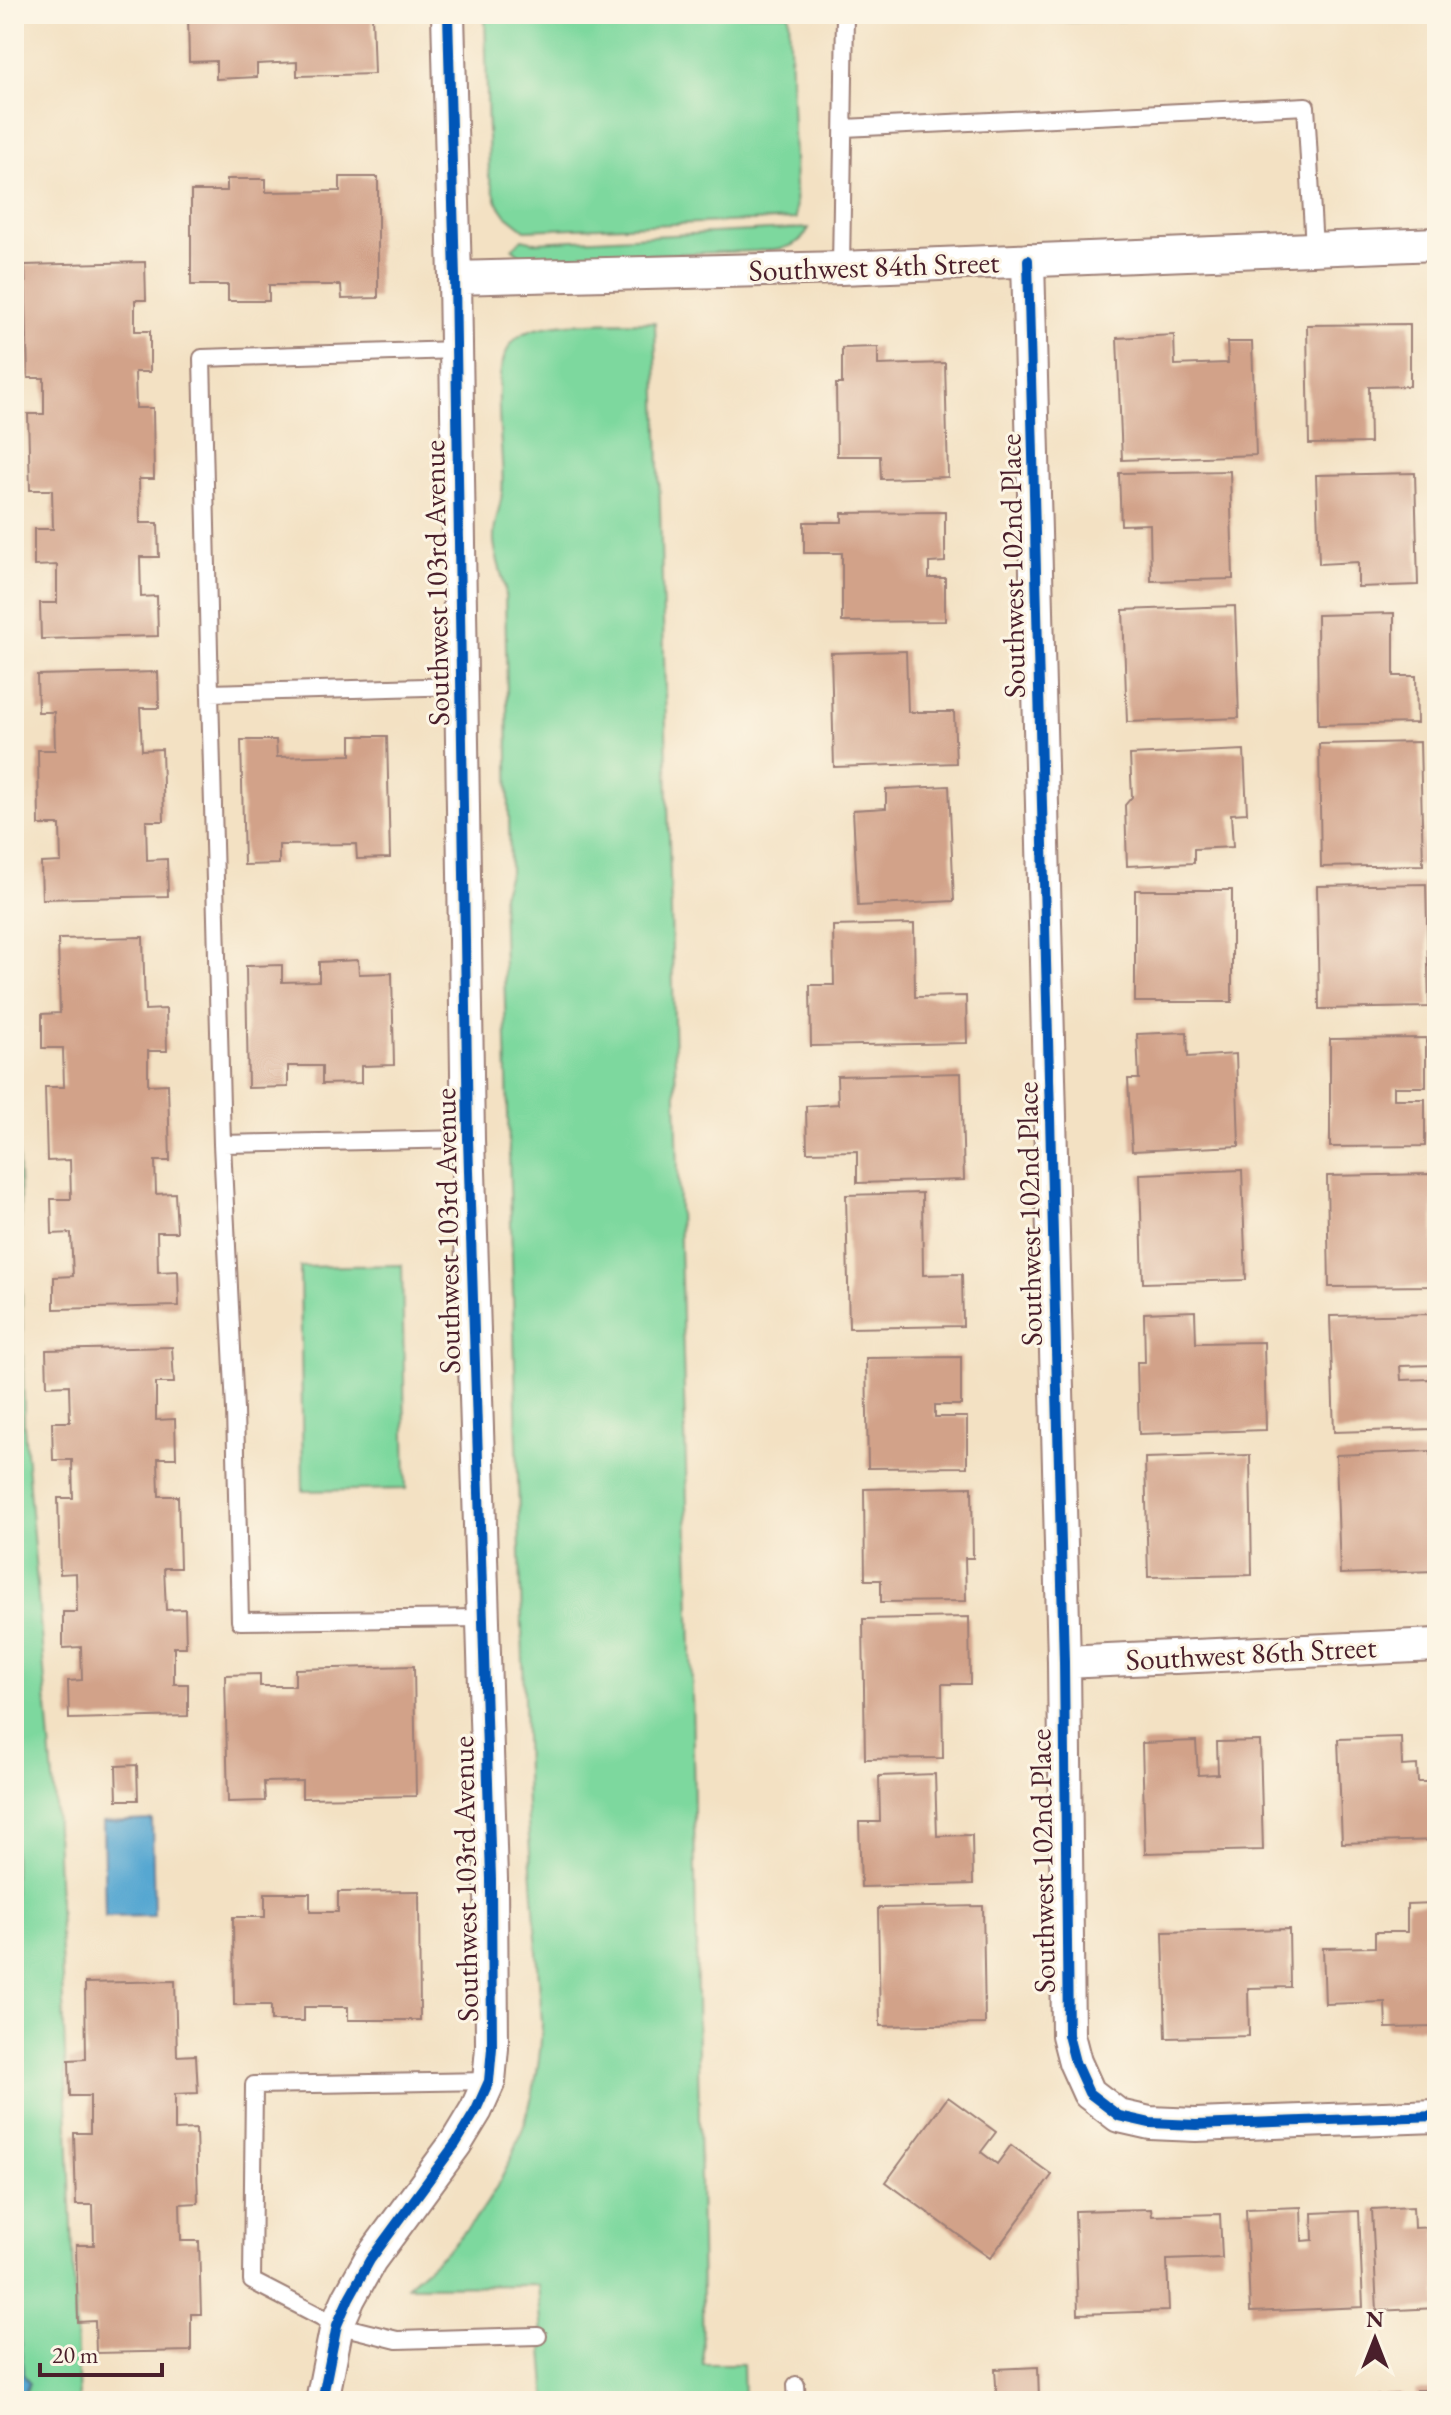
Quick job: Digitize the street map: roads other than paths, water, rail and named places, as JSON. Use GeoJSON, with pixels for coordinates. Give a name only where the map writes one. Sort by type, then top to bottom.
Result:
{"type":"FeatureCollection","features":[{"type":"Feature","properties":{"kind":"street","name":"Southwest 103rd Avenue"},"geometry":{"type":"LineString","coordinates":[[322,2401],[337,2325],[370,2260],[456,2143],[489,2081],[494,2008],[468,1139],[448,14]]}},
{"type":"Feature","properties":{"kind":"street","name":"Southwest 84th Street"},"geometry":{"type":"LineString","coordinates":[[455,278],[841,268],[1437,244]]}},
{"type":"Feature","properties":{"kind":"street","name":"Southwest 102nd Place"},"geometry":{"type":"LineString","coordinates":[[1028,260],[1064,1662],[1068,2035],[1075,2062],[1089,2093],[1119,2116],[1150,2123],[1196,2125],[1437,2116]]}},
{"type":"Feature","properties":{"kind":"street","name":"Southwest 86th Street"},"geometry":{"type":"LineString","coordinates":[[1064,1662],[1437,1645]]}},
{"type":"Feature","properties":{"kind":"lane"},"geometry":{"type":"LineString","coordinates":[[841,268],[845,14]]}},
{"type":"Feature","properties":{"kind":"lane"},"geometry":{"type":"LineString","coordinates":[[844,128],[1306,106],[1314,249]]}},
{"type":"Feature","properties":{"kind":"lane"},"geometry":{"type":"LineString","coordinates":[[456,350],[202,358],[222,1144],[235,1410],[240,1621],[482,1618]]}},
{"type":"Feature","properties":{"kind":"lane"},"geometry":{"type":"LineString","coordinates":[[210,693],[462,686]]}},
{"type":"Feature","properties":{"kind":"lane"},"geometry":{"type":"LineString","coordinates":[[222,1144],[468,1139]]}},
{"type":"Feature","properties":{"kind":"lane"},"geometry":{"type":"LineString","coordinates":[[489,2081],[254,2085],[252,2281],[337,2325],[397,2340],[538,2336]]}},
{"type":"Feature","properties":{"kind":"water"},"geometry":{"type":"Polygon","coordinates":[[[152,1820],[154,1916],[105,1917],[103,1822],[152,1820]]]}},
{"type":"Feature","properties":{"kind":"water"},"geometry":{"type":"Polygon","coordinates":[[[14,2270],[23,2374],[29,2383],[22,2401],[14,2401],[14,2270]]]}}]}
